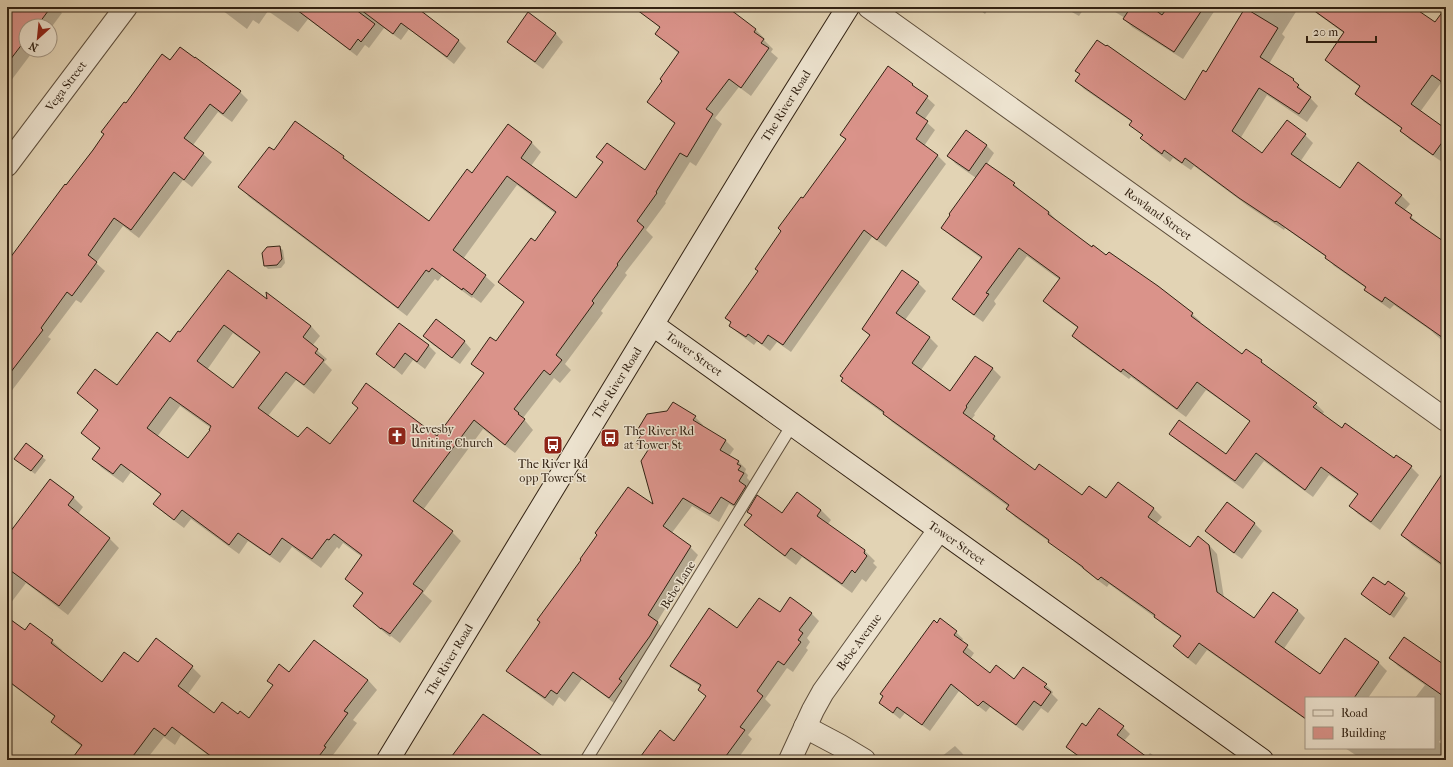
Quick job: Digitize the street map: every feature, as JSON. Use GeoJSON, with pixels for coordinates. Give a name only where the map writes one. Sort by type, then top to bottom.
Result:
{"type":"FeatureCollection","features":[{"type":"Feature","properties":{"kind":"main road","name":"Vega Street"},"geometry":{"type":"LineString","coordinates":[[7,165],[126,7]]}},
{"type":"Feature","properties":{"kind":"main road","name":"Rowland Street"},"geometry":{"type":"LineString","coordinates":[[869,7],[1446,420]]}},
{"type":"Feature","properties":{"kind":"main road","name":"The River Road"},"geometry":{"type":"LineString","coordinates":[[388,760],[761,146],[841,9]]}},
{"type":"Feature","properties":{"kind":"main road","name":"Tower Street"},"geometry":{"type":"LineString","coordinates":[[653,325],[1262,760]]}},
{"type":"Feature","properties":{"kind":"main road","name":"Bebe Avenue"},"geometry":{"type":"LineString","coordinates":[[790,760],[823,692],[939,530]]}},
{"type":"Feature","properties":{"kind":"main road"},"geometry":{"type":"LineString","coordinates":[[805,727],[840,745],[864,760]]}},
{"type":"Feature","properties":{"kind":"lane","name":"Bebe Lane"},"geometry":{"type":"LineString","coordinates":[[586,760],[792,425]]}},
{"type":"Feature","properties":{"kind":"building"},"geometry":{"type":"Polygon","coordinates":[[[7,7],[51,7],[43,18],[18,18],[18,50],[7,64],[7,7]]]}},
{"type":"Feature","properties":{"kind":"building"},"geometry":{"type":"Polygon","coordinates":[[[293,7],[352,7],[375,24],[361,42],[358,39],[350,50],[293,7]]]}},
{"type":"Feature","properties":{"kind":"building"},"geometry":{"type":"Polygon","coordinates":[[[357,7],[416,7],[459,40],[447,57],[401,23],[393,34],[357,7]]]}},
{"type":"Feature","properties":{"kind":"building"},"geometry":{"type":"Polygon","coordinates":[[[633,7],[727,7],[756,29],[754,32],[764,39],[761,43],[769,48],[741,88],[729,79],[706,109],[713,114],[687,157],[680,153],[656,192],[657,193],[637,221],[644,227],[592,301],[594,303],[556,355],[562,360],[550,375],[544,370],[514,409],[525,419],[505,445],[474,420],[413,501],[453,531],[413,584],[423,591],[390,634],[381,629],[353,606],[363,593],[345,579],[362,555],[334,534],[329,540],[327,539],[312,559],[282,538],[270,555],[238,533],[229,545],[182,510],[174,520],[153,504],[161,494],[121,464],[113,474],[92,459],[100,448],[81,433],[98,410],[77,393],[95,369],[117,385],[157,332],[170,342],[178,331],[180,332],[228,270],[267,299],[266,292],[311,326],[303,337],[318,349],[315,353],[324,360],[304,385],[286,372],[258,408],[298,437],[307,427],[330,444],[358,408],[352,403],[366,383],[437,436],[484,373],[471,364],[490,337],[496,341],[524,302],[498,282],[531,238],[535,241],[556,212],[507,176],[453,250],[486,275],[472,295],[463,288],[462,290],[432,268],[429,272],[426,270],[398,308],[238,187],[269,147],[274,150],[295,121],[344,156],[343,158],[429,221],[467,169],[472,173],[508,124],[532,142],[521,158],[576,198],[603,162],[596,157],[607,143],[645,170],[675,123],[647,102],[662,81],[660,79],[679,52],[655,34],[660,27],[633,7]],[[224,325],[197,361],[233,388],[260,352],[224,325]],[[170,397],[147,428],[188,458],[210,430],[211,426],[170,397]]]}},
{"type":"Feature","properties":{"kind":"building"},"geometry":{"type":"Polygon","coordinates":[[[1131,7],[1151,7],[1162,15],[1168,7],[1204,7],[1174,52],[1123,19],[1131,7]]]}},
{"type":"Feature","properties":{"kind":"building"},"geometry":{"type":"Polygon","coordinates":[[[1309,7],[1413,7],[1435,22],[1446,7],[1446,85],[1432,75],[1411,104],[1446,129],[1446,137],[1433,155],[1400,131],[1402,128],[1355,94],[1360,86],[1325,60],[1344,32],[1309,7]]]}},
{"type":"Feature","properties":{"kind":"building"},"geometry":{"type":"Polygon","coordinates":[[[1245,8],[1278,28],[1260,57],[1294,79],[1293,80],[1299,85],[1297,87],[1311,97],[1299,114],[1259,88],[1232,131],[1262,153],[1287,120],[1306,134],[1291,154],[1340,188],[1358,162],[1402,195],[1395,203],[1412,215],[1410,218],[1446,243],[1446,340],[1385,297],[1382,302],[1364,290],[1366,287],[1325,258],[1326,256],[1276,221],[1275,222],[1239,198],[1185,158],[1182,163],[1164,150],[1162,154],[1140,138],[1143,135],[1129,125],[1132,121],[1075,81],[1080,74],[1075,71],[1097,40],[1106,46],[1107,45],[1185,100],[1203,70],[1206,72],[1245,8]]]}},
{"type":"Feature","properties":{"kind":"building"},"geometry":{"type":"Polygon","coordinates":[[[528,12],[556,33],[535,62],[507,42],[528,12]]]}},
{"type":"Feature","properties":{"kind":"building"},"geometry":{"type":"Polygon","coordinates":[[[180,47],[241,91],[223,114],[210,104],[184,138],[204,153],[184,180],[174,172],[131,230],[114,218],[88,255],[97,262],[72,296],[67,292],[41,328],[43,330],[7,377],[7,262],[65,184],[66,185],[93,150],[104,134],[101,132],[124,102],[126,103],[162,54],[170,60],[180,47]]]}},
{"type":"Feature","properties":{"kind":"building"},"geometry":{"type":"Polygon","coordinates":[[[888,66],[928,96],[916,113],[928,121],[916,139],[938,155],[877,240],[864,230],[783,345],[768,335],[762,344],[748,334],[746,337],[729,326],[731,322],[725,318],[758,271],[755,269],[781,231],[778,228],[801,197],[803,198],[846,139],[840,135],[888,66]]]}},
{"type":"Feature","properties":{"kind":"building"},"geometry":{"type":"Polygon","coordinates":[[[966,130],[987,145],[969,171],[947,156],[966,130]]]}},
{"type":"Feature","properties":{"kind":"building"},"geometry":{"type":"Polygon","coordinates":[[[986,163],[1015,183],[1013,185],[1049,212],[1048,214],[1092,247],[1093,245],[1106,255],[1109,252],[1158,286],[1193,313],[1191,316],[1242,354],[1246,349],[1262,360],[1261,362],[1317,403],[1313,407],[1342,428],[1345,423],[1394,458],[1396,455],[1412,466],[1371,522],[1349,506],[1358,494],[1321,467],[1305,490],[1256,453],[1235,481],[1169,434],[1179,420],[1226,454],[1250,421],[1197,382],[1177,409],[1123,369],[1121,372],[1072,336],[1078,327],[1043,301],[1060,278],[1019,248],[986,293],[989,294],[974,315],[952,299],[982,257],[941,228],[950,215],[949,214],[986,163]]]}},
{"type":"Feature","properties":{"kind":"building"},"geometry":{"type":"Polygon","coordinates":[[[280,246],[282,259],[277,265],[264,266],[262,253],[267,247],[280,246]]]}},
{"type":"Feature","properties":{"kind":"building"},"geometry":{"type":"Polygon","coordinates":[[[902,270],[919,282],[896,313],[930,337],[912,363],[950,391],[975,356],[993,368],[966,406],[967,407],[963,413],[995,436],[993,439],[1035,470],[1039,464],[1082,495],[1089,486],[1106,498],[1118,482],[1154,508],[1148,517],[1190,547],[1198,536],[1209,545],[1217,592],[1254,618],[1273,592],[1298,610],[1275,642],[1320,674],[1345,638],[1379,662],[1355,697],[1305,697],[1305,718],[1199,643],[1188,658],[1173,646],[1181,636],[1154,617],[1155,615],[1101,577],[1098,580],[1083,567],[1048,542],[1049,540],[1006,509],[1009,505],[883,414],[884,412],[841,381],[843,378],[840,376],[870,335],[862,329],[902,270]]]}},
{"type":"Feature","properties":{"kind":"building"},"geometry":{"type":"Polygon","coordinates":[[[436,319],[465,341],[452,358],[423,336],[436,319]]]}},
{"type":"Feature","properties":{"kind":"building"},"geometry":{"type":"Polygon","coordinates":[[[399,323],[429,345],[417,362],[405,353],[394,368],[376,354],[399,323]]]}},
{"type":"Feature","properties":{"kind":"building"},"geometry":{"type":"Polygon","coordinates":[[[673,402],[696,416],[693,420],[726,440],[720,450],[739,461],[737,464],[741,466],[738,470],[744,473],[739,481],[746,486],[734,505],[721,497],[710,514],[683,498],[663,526],[691,546],[648,615],[658,622],[650,636],[619,679],[622,681],[609,698],[573,672],[557,694],[551,690],[545,698],[506,671],[537,627],[540,622],[537,620],[581,560],[580,559],[597,535],[595,533],[628,487],[653,504],[641,461],[648,450],[636,443],[643,432],[638,429],[647,414],[667,411],[673,402]]]}},
{"type":"Feature","properties":{"kind":"building"},"geometry":{"type":"Polygon","coordinates":[[[26,443],[43,456],[31,471],[14,459],[26,443]]]}},
{"type":"Feature","properties":{"kind":"building"},"geometry":{"type":"Polygon","coordinates":[[[1446,468],[1446,567],[1401,535],[1446,468]]]}},
{"type":"Feature","properties":{"kind":"building"},"geometry":{"type":"Polygon","coordinates":[[[50,479],[74,497],[68,505],[110,538],[59,606],[7,568],[7,536],[50,479]]]}},
{"type":"Feature","properties":{"kind":"building"},"geometry":{"type":"Polygon","coordinates":[[[797,492],[821,510],[817,516],[865,550],[864,553],[867,556],[855,573],[852,570],[842,584],[791,548],[785,556],[744,525],[752,515],[747,512],[757,495],[782,513],[797,492]]]}},
{"type":"Feature","properties":{"kind":"building"},"geometry":{"type":"Polygon","coordinates":[[[1227,502],[1255,523],[1234,553],[1205,531],[1227,502]]]}},
{"type":"Feature","properties":{"kind":"building"},"geometry":{"type":"Polygon","coordinates":[[[1373,577],[1385,585],[1388,581],[1405,593],[1390,615],[1361,594],[1373,577]]]}},
{"type":"Feature","properties":{"kind":"building"},"geometry":{"type":"Polygon","coordinates":[[[790,597],[812,613],[799,630],[803,633],[798,640],[801,642],[784,665],[778,661],[757,691],[763,696],[740,727],[745,730],[723,760],[638,760],[660,730],[674,741],[706,696],[698,690],[701,685],[670,666],[709,608],[737,628],[759,598],[780,612],[790,597]]]}},
{"type":"Feature","properties":{"kind":"building"},"geometry":{"type":"Polygon","coordinates":[[[7,617],[25,630],[30,623],[53,640],[51,643],[102,682],[124,652],[138,662],[156,638],[193,666],[178,686],[214,713],[222,702],[238,714],[240,711],[249,718],[273,685],[267,681],[279,664],[289,672],[314,640],[368,680],[344,711],[348,713],[324,746],[326,747],[316,760],[294,760],[288,756],[286,760],[216,760],[172,727],[165,736],[154,728],[130,760],[71,760],[82,745],[51,722],[55,716],[7,680],[7,617]]]}},
{"type":"Feature","properties":{"kind":"building"},"geometry":{"type":"Polygon","coordinates":[[[940,618],[957,631],[954,635],[968,645],[963,652],[990,673],[996,665],[1014,679],[1023,667],[1047,684],[1044,687],[1051,692],[1041,706],[1034,701],[1016,725],[983,701],[978,706],[951,684],[922,725],[897,707],[893,713],[879,703],[883,696],[880,694],[934,620],[937,623],[940,618]]]}},
{"type":"Feature","properties":{"kind":"building"},"geometry":{"type":"Polygon","coordinates":[[[1404,637],[1446,666],[1446,698],[1389,658],[1404,637]]]}},
{"type":"Feature","properties":{"kind":"building"},"geometry":{"type":"Polygon","coordinates":[[[1099,708],[1124,726],[1117,735],[1151,760],[1084,760],[1066,747],[1082,723],[1086,726],[1099,708]]]}},
{"type":"Feature","properties":{"kind":"building"},"geometry":{"type":"Polygon","coordinates":[[[483,714],[548,760],[449,760],[483,714]]]}},
{"type":"Feature","properties":{"kind":"place","name":"Revesby Uniting Church"},"geometry":{"type":"Point","coordinates":[397,436]}},
{"type":"Feature","properties":{"kind":"place","name":"The River Rd at Tower St"},"geometry":{"type":"Point","coordinates":[610,438]}},
{"type":"Feature","properties":{"kind":"place","name":"The River Rd opp Tower St"},"geometry":{"type":"Point","coordinates":[553,445]}}]}
